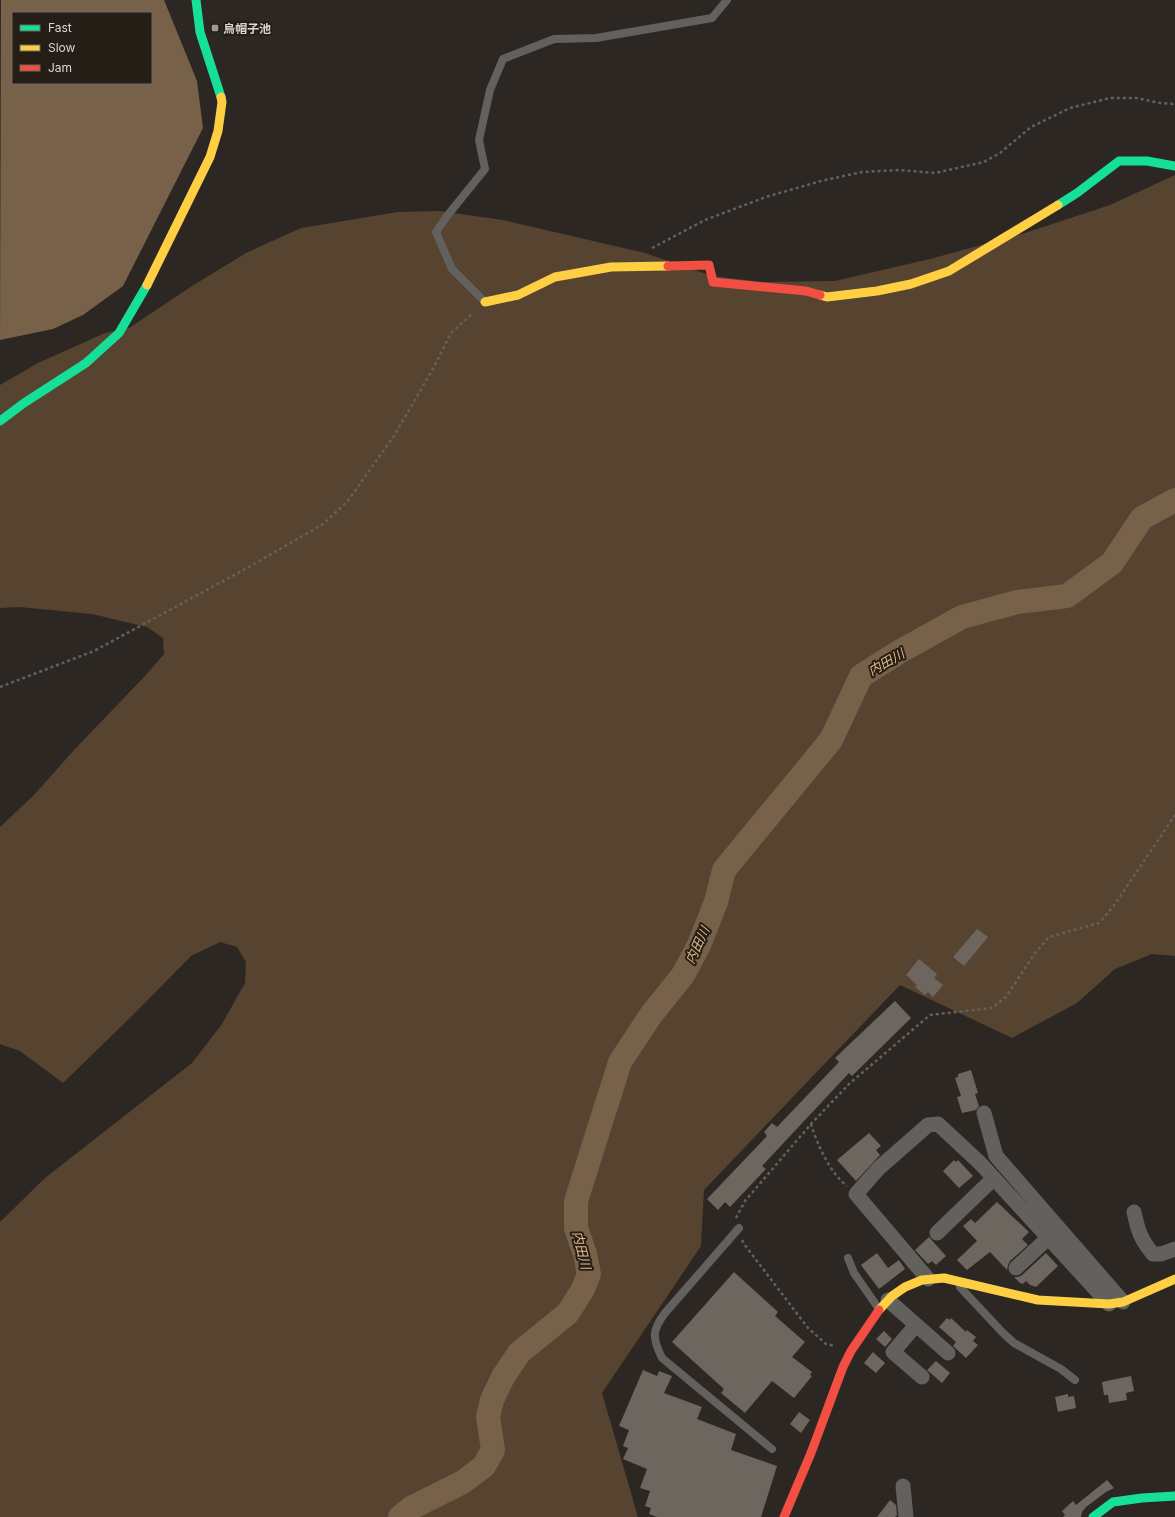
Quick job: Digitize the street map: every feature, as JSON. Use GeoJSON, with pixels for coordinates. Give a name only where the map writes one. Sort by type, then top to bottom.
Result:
{"type":"FeatureCollection","features":[{"type":"Feature","properties":{"kind":"street"},"geometry":{"type":"LineString","coordinates":[[0,421],[24,403],[86,363],[119,333],[144,292],[199,180],[210,156],[218,131],[222,102],[217,82],[200,32],[196,0]]}},
{"type":"Feature","properties":{"kind":"street"},"geometry":{"type":"LineString","coordinates":[[485,302],[518,295],[555,277],[610,267],[709,265],[713,282],[806,291],[827,297],[904,286],[949,271],[1078,194],[1119,161],[1147,161],[1175,166]]}},
{"type":"Feature","properties":{"kind":"street"},"geometry":{"type":"LineString","coordinates":[[984,1113],[996,1156],[1116,1303]]}},
{"type":"Feature","properties":{"kind":"street"},"geometry":{"type":"LineString","coordinates":[[928,1279],[856,1194],[879,1168],[928,1125],[938,1124],[994,1178],[1048,1238],[1116,1303]]}},
{"type":"Feature","properties":{"kind":"street"},"geometry":{"type":"LineString","coordinates":[[937,1233],[994,1178]]}},
{"type":"Feature","properties":{"kind":"street"},"geometry":{"type":"LineString","coordinates":[[1134,1212],[1143,1242],[1153,1254],[1161,1254],[1175,1249]]}},
{"type":"Feature","properties":{"kind":"street"},"geometry":{"type":"LineString","coordinates":[[1016,1268],[1048,1238]]}},
{"type":"Feature","properties":{"kind":"street"},"geometry":{"type":"LineString","coordinates":[[784,1517],[811,1453],[843,1367],[851,1351],[884,1305],[905,1287],[922,1280],[944,1278],[1038,1300],[1116,1303],[1175,1279]]}},
{"type":"Feature","properties":{"kind":"street"},"geometry":{"type":"LineString","coordinates":[[884,1305],[916,1325],[948,1353]]}},
{"type":"Feature","properties":{"kind":"street"},"geometry":{"type":"LineString","coordinates":[[916,1325],[893,1352],[922,1377]]}},
{"type":"Feature","properties":{"kind":"street"},"geometry":{"type":"LineString","coordinates":[[903,1486],[906,1517]]}},
{"type":"Feature","properties":{"kind":"street"},"geometry":{"type":"LineString","coordinates":[[1093,1517],[1112,1502],[1175,1496]]}},
{"type":"Feature","properties":{"kind":"lane"},"geometry":{"type":"LineString","coordinates":[[485,302],[452,269],[436,232],[485,169],[479,140],[490,90],[503,59],[554,39],[596,38],[712,18],[727,0]]}},
{"type":"Feature","properties":{"kind":"lane"},"geometry":{"type":"LineString","coordinates":[[739,1228],[665,1313],[657,1324],[654,1333],[657,1349],[662,1358],[772,1449]]}},
{"type":"Feature","properties":{"kind":"lane"},"geometry":{"type":"LineString","coordinates":[[848,1258],[854,1273],[884,1305]]}},
{"type":"Feature","properties":{"kind":"lane"},"geometry":{"type":"LineString","coordinates":[[953,1280],[1014,1343],[1060,1369],[1075,1380]]}},
{"type":"Feature","properties":{"kind":"path"},"geometry":{"type":"LineString","coordinates":[[646,250],[704,220],[766,197],[821,181],[862,172],[899,170],[935,173],[984,162],[1000,153],[1031,127],[1070,108],[1110,98],[1136,98],[1160,103],[1175,104]]}},
{"type":"Feature","properties":{"kind":"path"},"geometry":{"type":"LineString","coordinates":[[0,687],[94,651],[249,567],[323,524],[348,502],[394,436],[434,367],[451,333],[485,302]]}},
{"type":"Feature","properties":{"kind":"path"},"geometry":{"type":"LineString","coordinates":[[851,1351],[826,1344],[808,1328],[744,1244],[736,1217],[746,1201],[811,1124],[850,1084],[930,1015],[992,1008],[1006,997],[1035,954],[1049,937],[1099,923],[1113,907],[1175,816]]}},
{"type":"Feature","properties":{"kind":"path"},"geometry":{"type":"LineString","coordinates":[[811,1124],[816,1141],[832,1167],[843,1184],[856,1194]]}},
{"type":"Feature","properties":{"kind":"shaded area"},"geometry":{"type":"Polygon","coordinates":[[[1,0],[164,0],[197,81],[203,128],[123,286],[83,315],[53,329],[0,340],[1,0]]]}},
{"type":"Feature","properties":{"kind":"shaded area"},"geometry":{"type":"Polygon","coordinates":[[[1175,175],[1175,956],[1152,954],[1115,969],[1077,1003],[1012,1038],[900,985],[704,1190],[701,1246],[602,1393],[638,1517],[0,1517],[0,1222],[45,1178],[192,1063],[222,1024],[245,983],[246,962],[237,947],[220,942],[191,956],[63,1083],[20,1051],[0,1044],[0,827],[35,794],[164,654],[163,638],[147,627],[92,614],[19,607],[0,608],[0,385],[38,363],[105,333],[129,328],[192,286],[246,253],[301,228],[398,212],[439,211],[503,220],[645,253],[712,276],[763,282],[835,281],[930,259],[1025,233],[1110,205],[1175,175]]]}},
{"type":"Feature","properties":{"kind":"building"},"geometry":{"type":"Polygon","coordinates":[[[977,929],[988,937],[964,966],[953,957],[977,929]]]}},
{"type":"Feature","properties":{"kind":"building"},"geometry":{"type":"Polygon","coordinates":[[[919,959],[937,974],[934,978],[943,985],[933,997],[928,992],[925,995],[915,987],[917,985],[906,975],[919,959]]]}},
{"type":"Feature","properties":{"kind":"building"},"geometry":{"type":"Polygon","coordinates":[[[895,1001],[911,1018],[852,1076],[849,1073],[762,1166],[766,1169],[730,1207],[725,1202],[718,1210],[707,1199],[767,1136],[764,1132],[772,1123],[777,1127],[839,1062],[835,1058],[895,1001]]]}},
{"type":"Feature","properties":{"kind":"building"},"geometry":{"type":"Polygon","coordinates":[[[971,1070],[978,1093],[975,1094],[979,1106],[976,1110],[962,1113],[957,1097],[961,1096],[955,1078],[958,1077],[958,1074],[971,1070]]]}},
{"type":"Feature","properties":{"kind":"building"},"geometry":{"type":"Polygon","coordinates":[[[869,1133],[881,1146],[876,1150],[880,1155],[856,1181],[837,1160],[869,1133]]]}},
{"type":"Feature","properties":{"kind":"building"},"geometry":{"type":"Polygon","coordinates":[[[954,1160],[956,1162],[958,1160],[973,1176],[959,1188],[943,1171],[954,1160]]]}},
{"type":"Feature","properties":{"kind":"building"},"geometry":{"type":"Polygon","coordinates":[[[997,1202],[1029,1232],[1022,1239],[1028,1245],[1010,1261],[1007,1270],[990,1252],[967,1270],[957,1260],[977,1241],[963,1226],[971,1219],[975,1223],[997,1202]]]}},
{"type":"Feature","properties":{"kind":"building"},"geometry":{"type":"Polygon","coordinates":[[[929,1237],[946,1256],[936,1265],[932,1261],[928,1264],[915,1250],[929,1237]]]}},
{"type":"Feature","properties":{"kind":"building"},"geometry":{"type":"Polygon","coordinates":[[[877,1253],[888,1268],[899,1260],[905,1269],[879,1289],[861,1265],[877,1253]]]}},
{"type":"Feature","properties":{"kind":"building"},"geometry":{"type":"Polygon","coordinates":[[[1046,1253],[1058,1266],[1036,1287],[1030,1285],[1026,1281],[1023,1284],[1020,1283],[1014,1277],[1022,1275],[1046,1253]]]}},
{"type":"Feature","properties":{"kind":"building"},"geometry":{"type":"Polygon","coordinates":[[[734,1272],[778,1312],[775,1316],[805,1342],[792,1357],[812,1372],[810,1375],[812,1376],[794,1398],[772,1381],[745,1413],[721,1393],[724,1389],[672,1342],[734,1272]]]}},
{"type":"Feature","properties":{"kind":"building"},"geometry":{"type":"Polygon","coordinates":[[[947,1318],[950,1320],[951,1318],[966,1332],[967,1330],[976,1337],[973,1341],[978,1345],[966,1358],[953,1346],[956,1342],[939,1327],[947,1318]]]}},
{"type":"Feature","properties":{"kind":"building"},"geometry":{"type":"Polygon","coordinates":[[[884,1331],[892,1339],[885,1347],[876,1339],[884,1331]]]}},
{"type":"Feature","properties":{"kind":"building"},"geometry":{"type":"Polygon","coordinates":[[[873,1352],[885,1363],[876,1373],[864,1363],[873,1352]]]}},
{"type":"Feature","properties":{"kind":"building"},"geometry":{"type":"Polygon","coordinates":[[[936,1361],[950,1373],[942,1383],[927,1370],[936,1361]]]}},
{"type":"Feature","properties":{"kind":"building"},"geometry":{"type":"Polygon","coordinates":[[[643,1370],[657,1376],[659,1371],[672,1376],[664,1393],[702,1407],[697,1419],[736,1434],[731,1450],[777,1466],[761,1517],[657,1517],[649,1514],[651,1508],[645,1506],[650,1491],[640,1488],[647,1469],[623,1459],[628,1448],[623,1446],[629,1430],[619,1426],[643,1370]]]}},
{"type":"Feature","properties":{"kind":"building"},"geometry":{"type":"Polygon","coordinates":[[[1131,1376],[1134,1391],[1126,1393],[1127,1400],[1109,1403],[1108,1395],[1104,1395],[1102,1382],[1131,1376]]]}},
{"type":"Feature","properties":{"kind":"building"},"geometry":{"type":"Polygon","coordinates":[[[1068,1394],[1068,1397],[1074,1396],[1076,1408],[1058,1412],[1055,1397],[1068,1394]]]}},
{"type":"Feature","properties":{"kind":"building"},"geometry":{"type":"Polygon","coordinates":[[[799,1412],[810,1420],[801,1433],[790,1424],[799,1412]]]}},
{"type":"Feature","properties":{"kind":"building"},"geometry":{"type":"Polygon","coordinates":[[[1107,1480],[1114,1488],[1086,1507],[1082,1512],[1081,1517],[1063,1517],[1065,1515],[1062,1511],[1073,1501],[1076,1505],[1107,1480]]]}},
{"type":"Feature","properties":{"kind":"building"},"geometry":{"type":"Polygon","coordinates":[[[890,1500],[896,1505],[897,1515],[895,1517],[877,1517],[890,1500]]]}},
{"type":"Feature","properties":{"kind":"waterway","name":"内田川"},"geometry":{"type":"LineString","coordinates":[[400,1517],[411,1508],[463,1482],[484,1466],[493,1450],[488,1417],[492,1400],[503,1377],[519,1353],[568,1313],[583,1289],[589,1274],[585,1254],[576,1228],[576,1201],[620,1062],[651,1015],[683,975],[699,945],[716,902],[724,870],[831,740],[861,676],[899,652],[962,617],[1017,602],[1067,596],[1112,563],[1142,518],[1175,500]]}},
{"type":"Feature","properties":{"kind":"traffic: fast"},"geometry":{"type":"LineString","coordinates":[[196,0],[200,32],[221,97]]}},
{"type":"Feature","properties":{"kind":"traffic: fast"},"geometry":{"type":"LineString","coordinates":[[1058,205],[1077,193],[1119,161],[1147,161],[1175,166]]}},
{"type":"Feature","properties":{"kind":"traffic: fast"},"geometry":{"type":"LineString","coordinates":[[0,421],[24,403],[86,363],[119,333],[147,285]]}},
{"type":"Feature","properties":{"kind":"traffic: fast"},"geometry":{"type":"LineString","coordinates":[[1093,1517],[1113,1502],[1175,1496]]}},
{"type":"Feature","properties":{"kind":"traffic: slow"},"geometry":{"type":"LineString","coordinates":[[147,285],[210,157],[218,131],[222,102],[221,97]]}},
{"type":"Feature","properties":{"kind":"traffic: slow"},"geometry":{"type":"LineString","coordinates":[[820,295],[827,297],[877,291],[911,284],[949,271],[1058,205]]}},
{"type":"Feature","properties":{"kind":"traffic: slow"},"geometry":{"type":"LineString","coordinates":[[485,302],[518,295],[555,277],[611,267],[668,266]]}},
{"type":"Feature","properties":{"kind":"traffic: slow"},"geometry":{"type":"LineString","coordinates":[[879,1310],[892,1296],[905,1287],[922,1280],[944,1278],[1038,1300],[1109,1304],[1123,1302],[1175,1279]]}},
{"type":"Feature","properties":{"kind":"traffic: jam"},"geometry":{"type":"LineString","coordinates":[[668,266],[709,265],[713,282],[806,291],[820,295]]}},
{"type":"Feature","properties":{"kind":"traffic: jam"},"geometry":{"type":"LineString","coordinates":[[784,1517],[811,1453],[843,1367],[851,1351],[879,1310]]}},
{"type":"Feature","properties":{"kind":"place","name":"烏帽子池"},"geometry":{"type":"Point","coordinates":[215,28]}}]}
